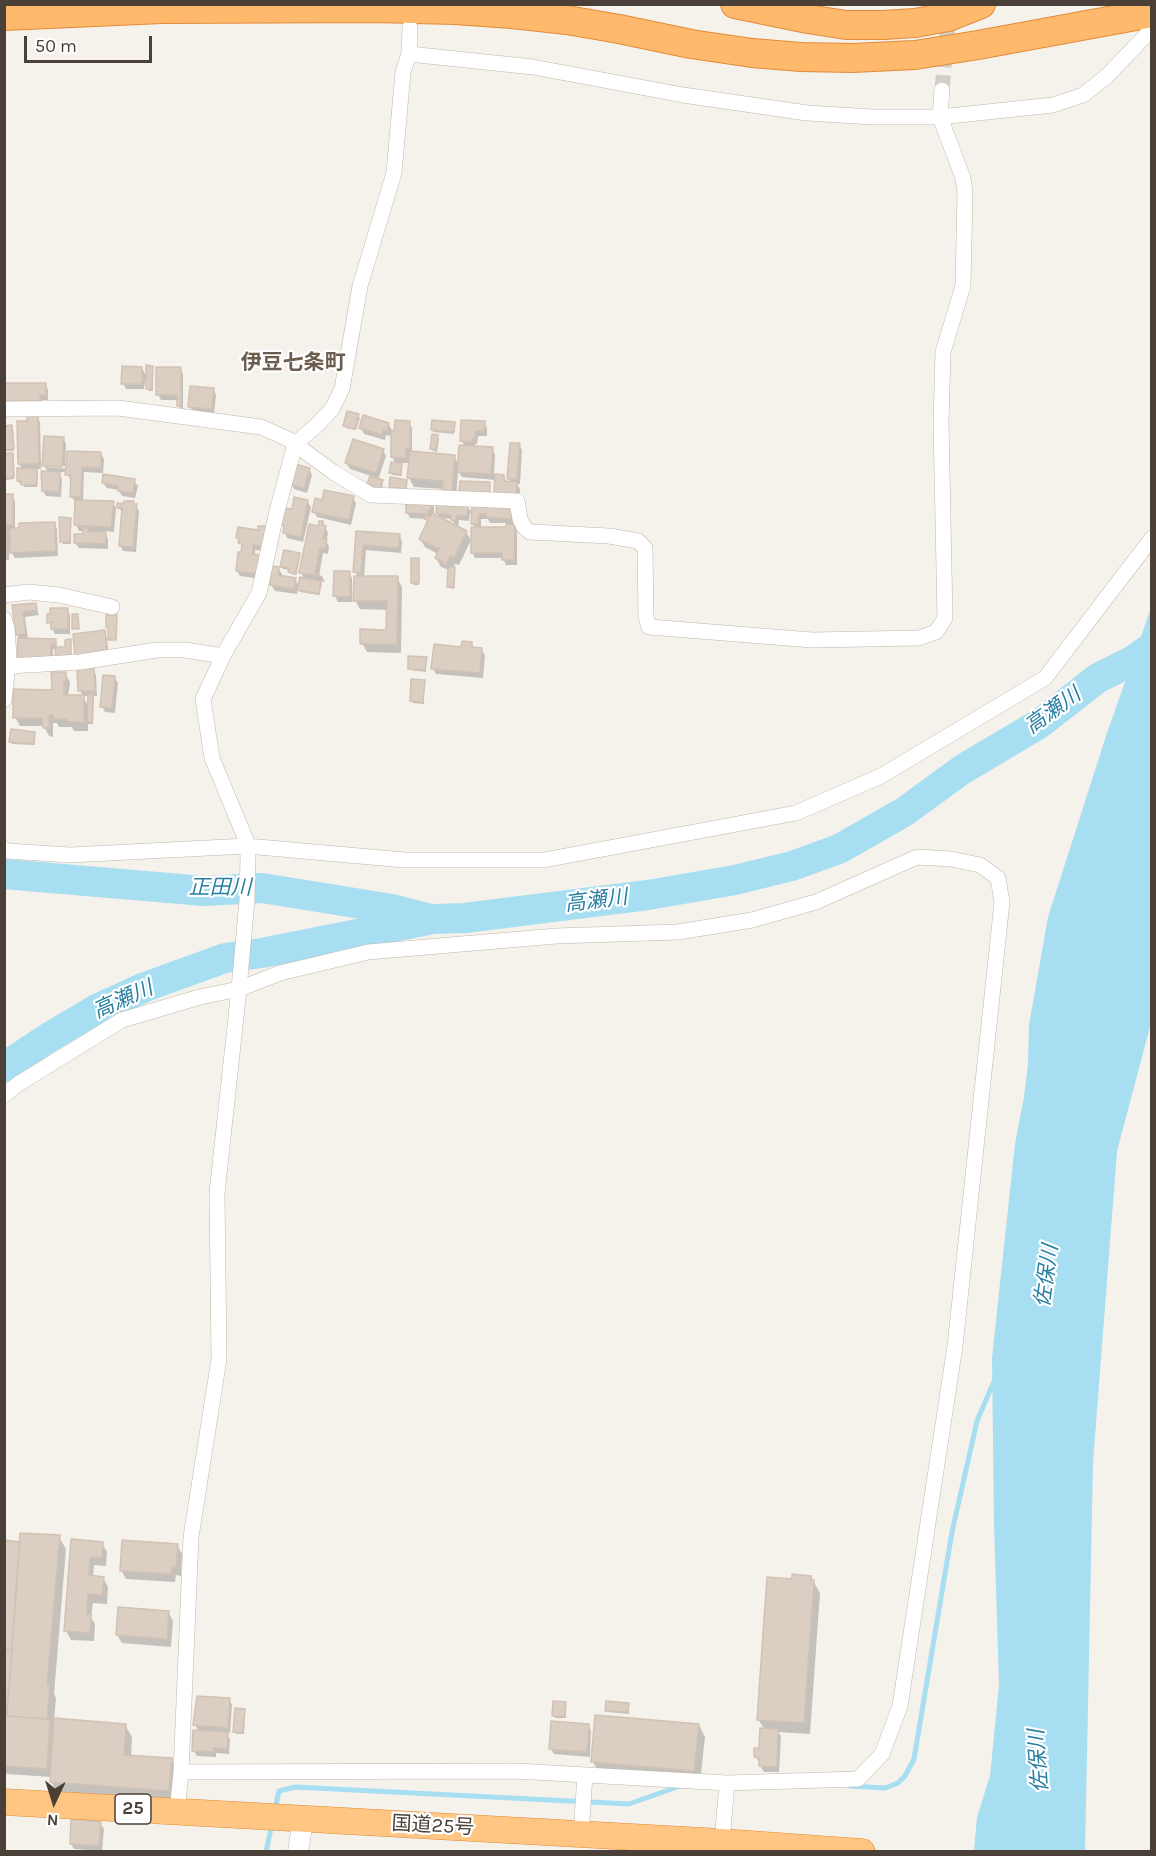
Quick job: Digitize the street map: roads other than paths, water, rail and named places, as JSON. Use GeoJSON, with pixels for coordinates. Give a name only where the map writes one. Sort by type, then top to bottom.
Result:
{"type":"FeatureCollection","features":[{"type":"Feature","properties":{"kind":"highway"},"geometry":{"type":"LineString","coordinates":[[735,4],[846,25],[883,25],[915,23],[948,16],[981,4]]}},
{"type":"Feature","properties":{"kind":"highway"},"geometry":{"type":"LineString","coordinates":[[4,16],[174,9],[454,10],[567,20],[619,28],[690,44],[752,52],[801,57],[852,58],[915,55],[1052,32],[1151,27]]}},
{"type":"Feature","properties":{"kind":"highway","name":"国道25号"},"geometry":{"type":"LineString","coordinates":[[4,1802],[862,1851]]}},
{"type":"Feature","properties":{"kind":"street"},"geometry":{"type":"LineString","coordinates":[[177,1811],[181,1772],[191,1537],[219,1359],[217,1192],[247,900],[246,840],[212,758],[203,699],[223,656],[259,593],[295,444],[333,409],[342,389],[360,286],[394,173],[404,72],[410,54],[410,27]]}},
{"type":"Feature","properties":{"kind":"street"},"geometry":{"type":"LineString","coordinates":[[410,54],[533,67],[683,95],[807,113],[873,117],[940,117],[1053,105],[1083,95],[1107,76],[1151,27]]}},
{"type":"Feature","properties":{"kind":"street"},"geometry":{"type":"LineString","coordinates":[[4,409],[118,408],[261,427],[295,444],[333,472],[371,495],[517,501],[520,519],[530,532],[609,536],[638,541],[645,548],[646,617],[650,627],[812,640],[919,639],[936,632],[945,618],[941,422],[943,352],[963,286],[965,192],[963,178],[940,117],[942,90]]}},
{"type":"Feature","properties":{"kind":"street"},"geometry":{"type":"LineString","coordinates":[[4,849],[70,855],[247,846],[404,860],[544,860],[796,813],[881,776],[1045,678],[1152,538]]}},
{"type":"Feature","properties":{"kind":"street"},"geometry":{"type":"LineString","coordinates":[[4,595],[29,592],[59,595],[112,607]]}},
{"type":"Feature","properties":{"kind":"street"},"geometry":{"type":"LineString","coordinates":[[4,619],[7,628],[9,666],[5,690]]}},
{"type":"Feature","properties":{"kind":"street"},"geometry":{"type":"LineString","coordinates":[[9,666],[80,662],[157,650],[185,650],[223,656]]}},
{"type":"Feature","properties":{"kind":"street"},"geometry":{"type":"LineString","coordinates":[[4,1095],[122,1020],[280,973],[368,952],[556,936],[678,932],[752,920],[816,902],[917,856],[951,859],[980,866],[999,878],[1002,902],[955,1346],[900,1706],[882,1754],[858,1779],[727,1783],[516,1771],[181,1772]]}},
{"type":"Feature","properties":{"kind":"street"},"geometry":{"type":"LineString","coordinates":[[581,1834],[585,1775]]}},
{"type":"Feature","properties":{"kind":"street"},"geometry":{"type":"LineString","coordinates":[[722,1842],[727,1783]]}},
{"type":"Feature","properties":{"kind":"street"},"geometry":{"type":"LineString","coordinates":[[283,1817],[298,1851]]}},
{"type":"Feature","properties":{"kind":"water","name":"佐保川"},"geometry":{"type":"Polygon","coordinates":[[[1151,608],[1151,1023],[1117,1151],[1093,1462],[1085,1851],[974,1851],[977,1817],[990,1776],[999,1685],[992,1358],[1015,1144],[1028,1064],[1029,1025],[1048,917],[1106,736],[1151,608]]]}},
{"type":"Feature","properties":{"kind":"waterway","name":"高瀬川"},"geometry":{"type":"LineString","coordinates":[[4,1067],[97,1009],[145,987],[225,958],[262,953],[433,919],[465,918],[648,895],[735,880],[792,866],[839,849],[904,812],[963,769],[1039,724],[1098,678],[1132,661],[1152,647]]}},
{"type":"Feature","properties":{"kind":"waterway","name":"正田川"},"geometry":{"type":"LineString","coordinates":[[4,874],[204,891],[262,888],[392,909],[427,918]]}},
{"type":"Feature","properties":{"kind":"waterway"},"geometry":{"type":"LineString","coordinates":[[850,1786],[885,1788],[898,1783],[905,1776],[914,1759],[952,1532],[977,1421],[995,1379]]}},
{"type":"Feature","properties":{"kind":"waterway"},"geometry":{"type":"LineString","coordinates":[[275,1809],[279,1791],[295,1787],[629,1804],[680,1786]]}},
{"type":"Feature","properties":{"kind":"waterway"},"geometry":{"type":"LineString","coordinates":[[266,1852],[272,1824]]}},
{"type":"Feature","properties":{"kind":"tunnel"},"geometry":{"type":"LineString","coordinates":[[942,90],[949,13]]}},
{"type":"Feature","properties":{"kind":"district","name":"伊豆七条町"},"geometry":{"type":"Point","coordinates":[293,363]}}]}
